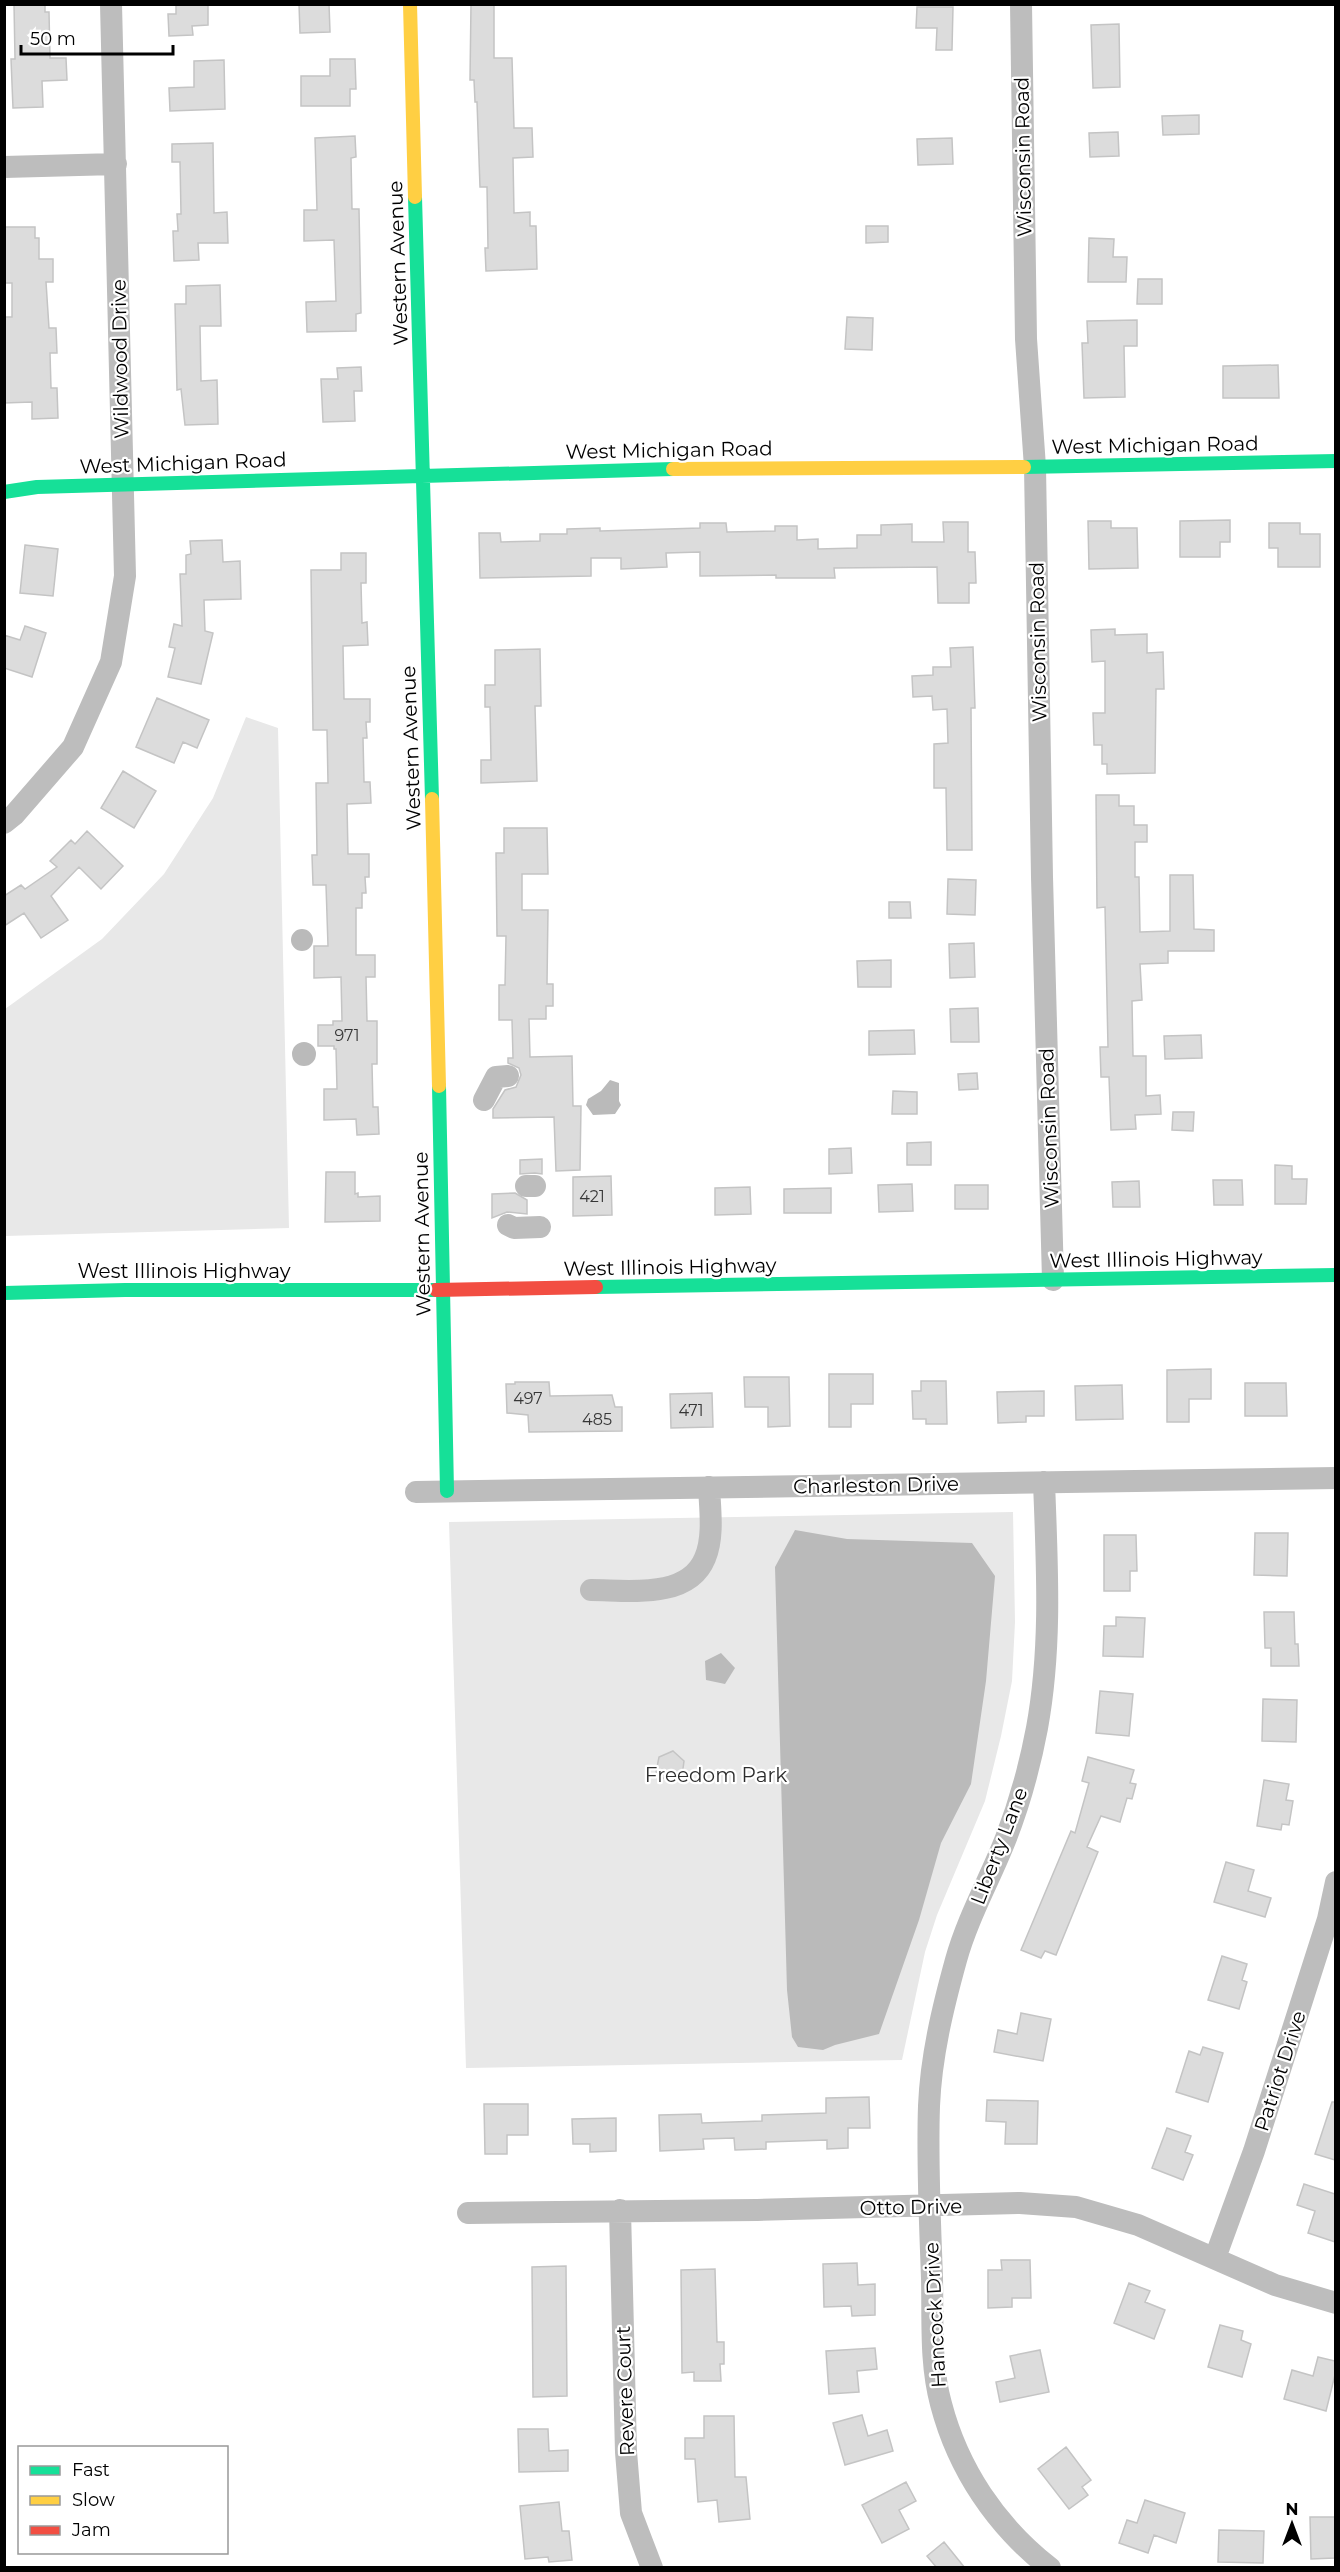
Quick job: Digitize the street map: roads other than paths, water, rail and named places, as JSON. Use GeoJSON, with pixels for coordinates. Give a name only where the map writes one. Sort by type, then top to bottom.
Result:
{"type":"FeatureCollection","features":[{"type":"Feature","properties":{"kind":"street","name":"Wildwood Drive"},"geometry":{"type":"LineString","coordinates":[[4,823],[73,747],[111,662],[124,576],[111,4]]}},
{"type":"Feature","properties":{"kind":"street","name":"Western Avenue"},"geometry":{"type":"LineString","coordinates":[[410,4],[438,1035],[447,1491]]}},
{"type":"Feature","properties":{"kind":"street","name":"Wisconsin Road"},"geometry":{"type":"LineString","coordinates":[[1021,4],[1026,339],[1035,467],[1042,877],[1053,1280]]}},
{"type":"Feature","properties":{"kind":"street"},"geometry":{"type":"LineString","coordinates":[[4,167],[116,164]]}},
{"type":"Feature","properties":{"kind":"street","name":"West Michigan Road"},"geometry":{"type":"LineString","coordinates":[[4,492],[37,487],[122,484],[733,467],[1035,467],[1335,461]]}},
{"type":"Feature","properties":{"kind":"street"},"geometry":{"type":"LineString","coordinates":[[484,1100],[496,1077],[508,1076]]}},
{"type":"Feature","properties":{"kind":"street"},"geometry":{"type":"LineString","coordinates":[[508,1225],[514,1228],[540,1227]]}},
{"type":"Feature","properties":{"kind":"street","name":"West Illinois Highway"},"geometry":{"type":"LineString","coordinates":[[4,1293],[125,1290],[442,1290],[1335,1275]]}},
{"type":"Feature","properties":{"kind":"street","name":"Charleston Drive"},"geometry":{"type":"LineString","coordinates":[[416,1492],[1335,1478]]}},
{"type":"Feature","properties":{"kind":"street","name":"Liberty Lane"},"geometry":{"type":"LineString","coordinates":[[930,2206],[929,2104],[943,2007],[957,1955],[1019,1801],[1037,1729],[1048,1636],[1044,1482]]}},
{"type":"Feature","properties":{"kind":"street"},"geometry":{"type":"LineString","coordinates":[[591,1590],[665,1589],[691,1577],[705,1558],[710,1530],[709,1488]]}},
{"type":"Feature","properties":{"kind":"street","name":"Patriot Drive"},"geometry":{"type":"LineString","coordinates":[[1215,2258],[1254,2151],[1328,1919],[1335,1882]]}},
{"type":"Feature","properties":{"kind":"street","name":"Otto Drive"},"geometry":{"type":"LineString","coordinates":[[468,2213],[1020,2204],[1076,2208],[1138,2225],[1275,2284],[1335,2304]]}},
{"type":"Feature","properties":{"kind":"street","name":"Hancock Drive"},"geometry":{"type":"LineString","coordinates":[[930,2206],[936,2373],[940,2402],[966,2468],[991,2510],[1033,2554],[1050,2568]]}},
{"type":"Feature","properties":{"kind":"street","name":"Revere Court"},"geometry":{"type":"LineString","coordinates":[[620,2210],[629,2493],[631,2513],[652,2568]]}},
{"type":"Feature","properties":{"kind":"park label","name":"Freedom Park"},"geometry":{"type":"Point","coordinates":[716,1775]}}]}
